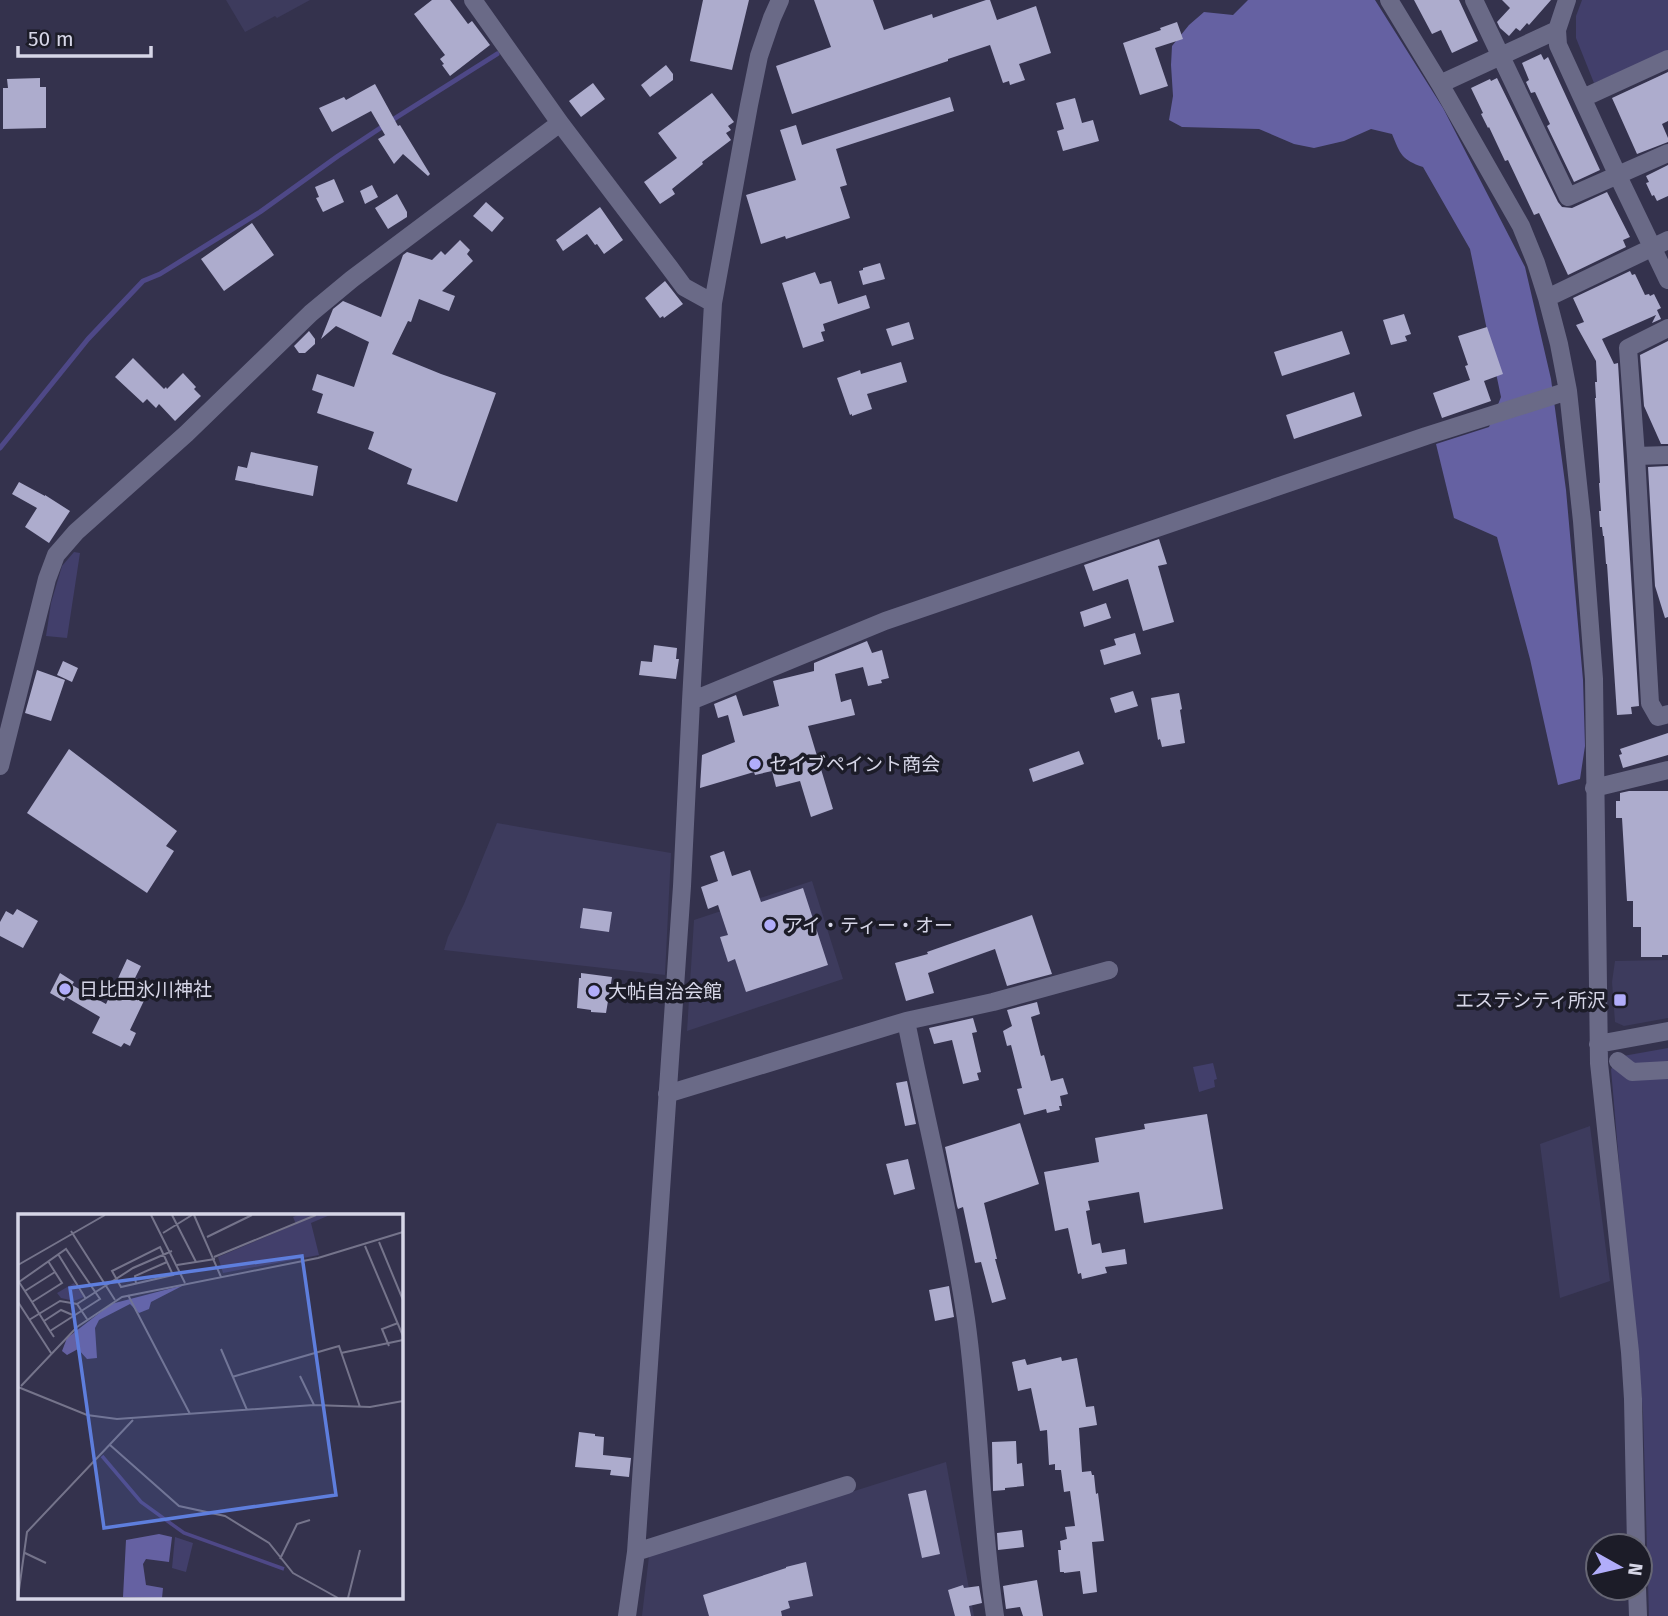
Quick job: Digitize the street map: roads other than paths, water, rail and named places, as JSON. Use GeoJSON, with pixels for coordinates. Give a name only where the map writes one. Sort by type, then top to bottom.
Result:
{"type":"FeatureCollection","features":[{"type":"Feature","properties":{"kind":"street"},"geometry":{"type":"LineString","coordinates":[[473,0],[560,123],[684,287],[713,303]]}},
{"type":"Feature","properties":{"kind":"street"},"geometry":{"type":"LineString","coordinates":[[627,1616],[636,1552],[682,886],[713,303],[759,56],[780,0]]}},
{"type":"Feature","properties":{"kind":"street"},"geometry":{"type":"LineString","coordinates":[[1389,0],[1521,226],[1547,298],[1569,391],[1594,679],[1598,1044],[1630,1352],[1636,1532]]}},
{"type":"Feature","properties":{"kind":"street"},"geometry":{"type":"LineString","coordinates":[[1567,0],[1557,30],[1558,45],[1618,176],[1660,244],[1668,280]]}},
{"type":"Feature","properties":{"kind":"street"},"geometry":{"type":"LineString","coordinates":[[1479,2],[1568,197],[1668,153]]}},
{"type":"Feature","properties":{"kind":"street"},"geometry":{"type":"LineString","coordinates":[[1440,84],[1557,30]]}},
{"type":"Feature","properties":{"kind":"street"},"geometry":{"type":"LineString","coordinates":[[1583,98],[1668,59]]}},
{"type":"Feature","properties":{"kind":"street"},"geometry":{"type":"LineString","coordinates":[[0,766],[47,579],[56,555],[76,532],[187,434],[311,313],[352,279],[560,123]]}},
{"type":"Feature","properties":{"kind":"street"},"geometry":{"type":"LineString","coordinates":[[1547,298],[1660,244]]}},
{"type":"Feature","properties":{"kind":"street"},"geometry":{"type":"LineString","coordinates":[[1668,328],[1628,348],[1650,703],[1658,717],[1668,714]]}},
{"type":"Feature","properties":{"kind":"street"},"geometry":{"type":"LineString","coordinates":[[691,701],[885,621],[1426,436],[1569,391]]}},
{"type":"Feature","properties":{"kind":"street"},"geometry":{"type":"LineString","coordinates":[[1636,456],[1668,455]]}},
{"type":"Feature","properties":{"kind":"street"},"geometry":{"type":"LineString","coordinates":[[1594,788],[1668,770]]}},
{"type":"Feature","properties":{"kind":"street"},"geometry":{"type":"LineString","coordinates":[[667,1094],[906,1021],[993,1002],[1110,970]]}},
{"type":"Feature","properties":{"kind":"street"},"geometry":{"type":"LineString","coordinates":[[906,1021],[966,1321],[995,1616]]}},
{"type":"Feature","properties":{"kind":"street"},"geometry":{"type":"LineString","coordinates":[[1598,1044],[1668,1031]]}},
{"type":"Feature","properties":{"kind":"street"},"geometry":{"type":"LineString","coordinates":[[1618,1062],[1632,1072],[1668,1070]]}},
{"type":"Feature","properties":{"kind":"street"},"geometry":{"type":"LineString","coordinates":[[636,1552],[847,1485]]}},
{"type":"Feature","properties":{"kind":"waterway"},"geometry":{"type":"LineString","coordinates":[[0,448],[88,339],[143,281],[160,274],[260,212],[338,156],[497,54]]}},
{"type":"Feature","properties":{"kind":"place","name":"セイブペイント商会"},"geometry":{"type":"Point","coordinates":[755,764]}},
{"type":"Feature","properties":{"kind":"place","name":"アイ・ティー・オー"},"geometry":{"type":"Point","coordinates":[770,925]}},
{"type":"Feature","properties":{"kind":"place","name":"日比田氷川神社"},"geometry":{"type":"Point","coordinates":[65,989]}},
{"type":"Feature","properties":{"kind":"place","name":"大帖自治会館"},"geometry":{"type":"Point","coordinates":[594,991]}},
{"type":"Feature","properties":{"kind":"place","name":"エステシティ所沢"},"geometry":{"type":"Point","coordinates":[1620,1000]}}]}
